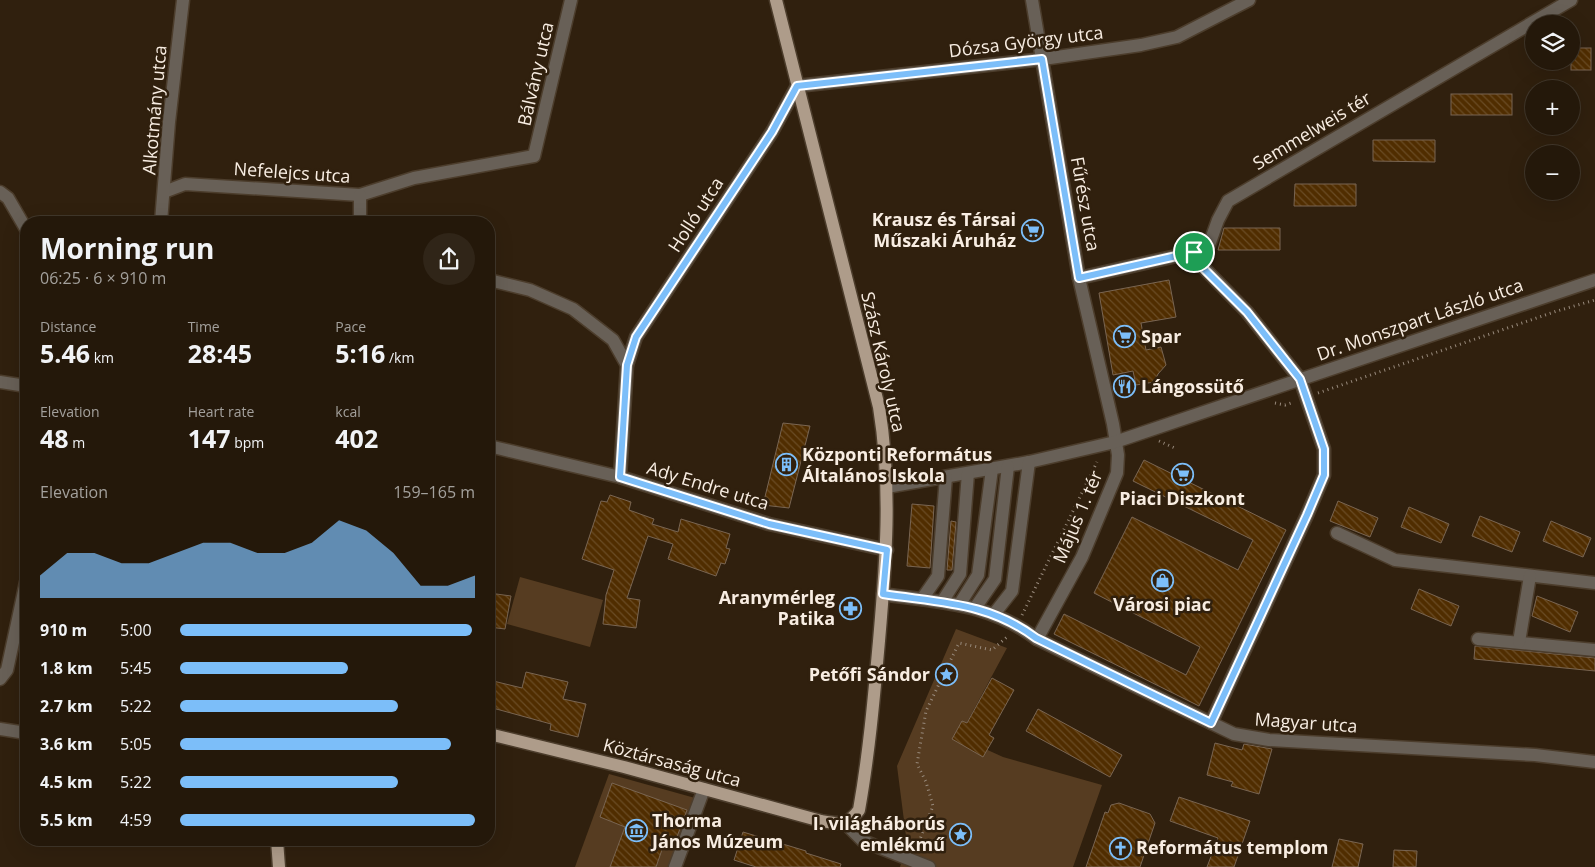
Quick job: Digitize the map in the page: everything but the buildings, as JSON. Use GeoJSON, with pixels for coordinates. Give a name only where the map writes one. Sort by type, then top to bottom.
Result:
{"type":"FeatureCollection","features":[{"type":"Feature","properties":{"kind":"main road","name":"Szász Károly utca"},"geometry":{"type":"LineString","coordinates":[[776,0],[879,407],[885,446],[887,550],[873,705],[859,810],[846,824]]}},
{"type":"Feature","properties":{"kind":"main road","name":"Köztársaság utca"},"geometry":{"type":"LineString","coordinates":[[495,736],[821,821],[846,824]]}},
{"type":"Feature","properties":{"kind":"main road"},"geometry":{"type":"LineString","coordinates":[[278,846],[279,867]]}},
{"type":"Feature","properties":{"kind":"street","name":"Alkotmány utca"},"geometry":{"type":"LineString","coordinates":[[162,216],[169,122],[183,0]]}},
{"type":"Feature","properties":{"kind":"street","name":"Bálvány utca"},"geometry":{"type":"LineString","coordinates":[[534,156],[571,0]]}},
{"type":"Feature","properties":{"kind":"street","name":"Fűrész utca"},"geometry":{"type":"LineString","coordinates":[[1032,0],[1079,278],[1117,449]]}},
{"type":"Feature","properties":{"kind":"street","name":"Dózsa György utca"},"geometry":{"type":"LineString","coordinates":[[797,86],[1042,59],[1141,45],[1177,37],[1249,0]]}},
{"type":"Feature","properties":{"kind":"street","name":"Semmelweis tér"},"geometry":{"type":"LineString","coordinates":[[1079,278],[1194,252],[1209,245],[1218,220],[1228,201],[1572,0]]}},
{"type":"Feature","properties":{"kind":"street","name":"Holló utca"},"geometry":{"type":"LineString","coordinates":[[620,477],[627,365],[636,337],[772,132],[797,86]]}},
{"type":"Feature","properties":{"kind":"street","name":"Nefelejcs utca"},"geometry":{"type":"LineString","coordinates":[[164,192],[185,184],[360,195],[414,178],[534,156]]}},
{"type":"Feature","properties":{"kind":"street"},"geometry":{"type":"LineString","coordinates":[[0,192],[8,198],[20,219]]}},
{"type":"Feature","properties":{"kind":"street"},"geometry":{"type":"LineString","coordinates":[[360,195],[360,216]]}},
{"type":"Feature","properties":{"kind":"street"},"geometry":{"type":"LineString","coordinates":[[1194,252],[1200,265],[1247,312],[1300,379],[1324,449],[1324,475],[1211,723]]}},
{"type":"Feature","properties":{"kind":"street","name":"Dr. Monszpart László utca"},"geometry":{"type":"LineString","coordinates":[[1117,449],[1300,379],[1595,280]]}},
{"type":"Feature","properties":{"kind":"street"},"geometry":{"type":"LineString","coordinates":[[495,281],[530,290],[573,309],[613,340],[627,365]]}},
{"type":"Feature","properties":{"kind":"street"},"geometry":{"type":"LineString","coordinates":[[0,382],[20,385]]}},
{"type":"Feature","properties":{"kind":"street","name":"Ady Endre utca"},"geometry":{"type":"LineString","coordinates":[[495,447],[620,477],[769,524],[887,550]]}},
{"type":"Feature","properties":{"kind":"street","name":"Május 1. tér"},"geometry":{"type":"LineString","coordinates":[[887,487],[1117,449],[1117,472],[1082,557],[1036,638]]}},
{"type":"Feature","properties":{"kind":"street"},"geometry":{"type":"LineString","coordinates":[[994,614],[1012,591],[1030,462]]}},
{"type":"Feature","properties":{"kind":"street"},"geometry":{"type":"LineString","coordinates":[[975,608],[995,580],[1008,466]]}},
{"type":"Feature","properties":{"kind":"street"},"geometry":{"type":"LineString","coordinates":[[959,605],[978,575],[992,469]]}},
{"type":"Feature","properties":{"kind":"street"},"geometry":{"type":"LineString","coordinates":[[942,602],[960,574],[968,473]]}},
{"type":"Feature","properties":{"kind":"street"},"geometry":{"type":"LineString","coordinates":[[922,599],[938,576],[946,477]]}},
{"type":"Feature","properties":{"kind":"street"},"geometry":{"type":"LineString","coordinates":[[1337,533],[1395,560],[1595,583]]}},
{"type":"Feature","properties":{"kind":"street"},"geometry":{"type":"LineString","coordinates":[[1518,642],[1530,576]]}},
{"type":"Feature","properties":{"kind":"street"},"geometry":{"type":"LineString","coordinates":[[883,594],[975,608],[1017,624],[1036,638]]}},
{"type":"Feature","properties":{"kind":"street"},"geometry":{"type":"LineString","coordinates":[[0,679],[7,670],[20,610]]}},
{"type":"Feature","properties":{"kind":"street","name":"Magyar utca"},"geometry":{"type":"LineString","coordinates":[[1036,638],[1234,734],[1269,740],[1535,755],[1595,762]]}},
{"type":"Feature","properties":{"kind":"street"},"geometry":{"type":"LineString","coordinates":[[1478,639],[1595,650]]}},
{"type":"Feature","properties":{"kind":"street"},"geometry":{"type":"LineString","coordinates":[[0,729],[20,732]]}},
{"type":"Feature","properties":{"kind":"street"},"geometry":{"type":"LineString","coordinates":[[675,867],[704,789]]}},
{"type":"Feature","properties":{"kind":"street"},"geometry":{"type":"LineString","coordinates":[[846,824],[863,841],[929,867]]}},
{"type":"Feature","properties":{"kind":"path"},"geometry":{"type":"LineString","coordinates":[[1157,440],[1177,449]]}},
{"type":"Feature","properties":{"kind":"path"},"geometry":{"type":"LineString","coordinates":[[912,861],[933,806],[926,782],[917,764],[926,711],[959,643],[992,650],[1002,644],[1017,624],[1095,462],[1117,449]]}},
{"type":"Feature","properties":{"kind":"shaded area"},"geometry":{"type":"Polygon","coordinates":[[[520,577],[603,600],[590,647],[507,624],[520,577]]]}},
{"type":"Feature","properties":{"kind":"shaded area"},"geometry":{"type":"Polygon","coordinates":[[[956,629],[1007,648],[959,737],[1003,757],[1102,785],[1073,867],[900,867],[907,844],[897,766],[956,629]]]}},
{"type":"Feature","properties":{"kind":"shaded area"},"geometry":{"type":"Polygon","coordinates":[[[609,774],[695,798],[670,867],[575,867],[609,774]]]}},
{"type":"Feature","properties":{"kind":"place","name":"Krausz és Társai Műszaki Áruház"},"geometry":{"type":"Point","coordinates":[1032,230]}},
{"type":"Feature","properties":{"kind":"place","name":"Spar"},"geometry":{"type":"Point","coordinates":[1125,337]}},
{"type":"Feature","properties":{"kind":"place","name":"Lángossütő"},"geometry":{"type":"Point","coordinates":[1125,387]}},
{"type":"Feature","properties":{"kind":"place","name":"Központi Református Általános Iskola"},"geometry":{"type":"Point","coordinates":[786,465]}},
{"type":"Feature","properties":{"kind":"place","name":"Piaci Diszkont"},"geometry":{"type":"Point","coordinates":[1182,474]}},
{"type":"Feature","properties":{"kind":"place","name":"Városi piac"},"geometry":{"type":"Point","coordinates":[1162,580]}},
{"type":"Feature","properties":{"kind":"place","name":"Aranymérleg Patika"},"geometry":{"type":"Point","coordinates":[851,608]}},
{"type":"Feature","properties":{"kind":"place","name":"Petőfi Sándor"},"geometry":{"type":"Point","coordinates":[946,675]}},
{"type":"Feature","properties":{"kind":"place","name":"Thorma János Múzeum"},"geometry":{"type":"Point","coordinates":[636,831]}},
{"type":"Feature","properties":{"kind":"place","name":"I. világháborús emlékmű"},"geometry":{"type":"Point","coordinates":[961,834]}},
{"type":"Feature","properties":{"kind":"place","name":"Református templom"},"geometry":{"type":"Point","coordinates":[1120,848]}},
{"type":"Feature","properties":{"kind":"route"},"geometry":{"type":"LineString","coordinates":[[1042,59],[1079,278],[1194,252],[1200,265],[1247,312],[1300,379],[1324,449],[1324,475],[1211,723],[1036,638],[1017,624],[994,614],[959,605],[883,594],[887,550],[769,524],[620,477],[627,365],[636,337],[772,132],[797,86],[1042,59]]}}]}
